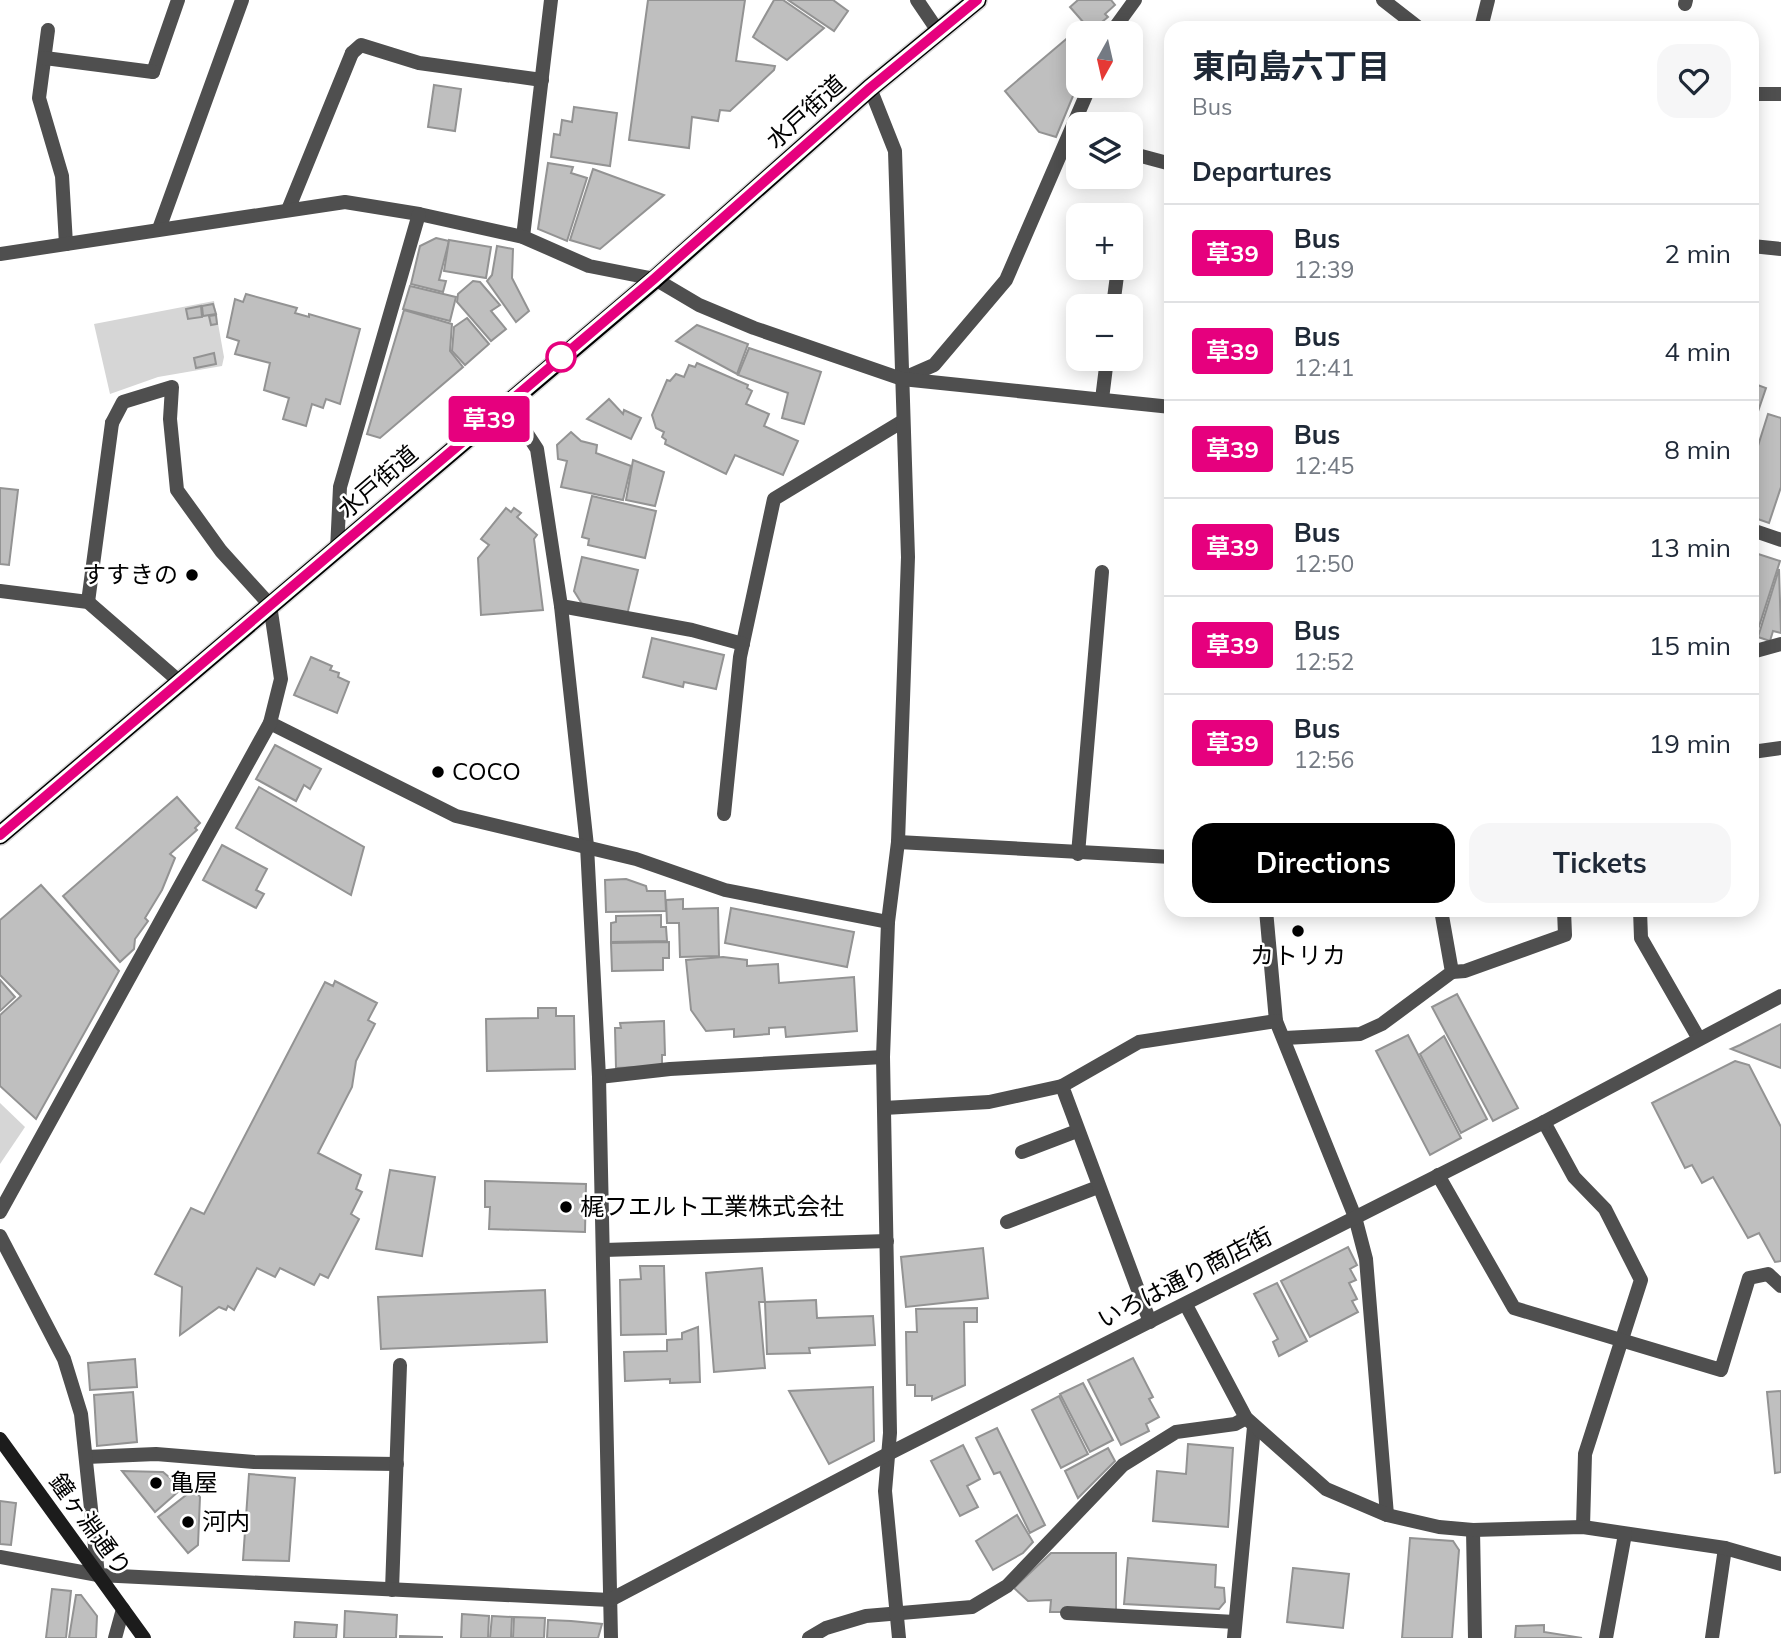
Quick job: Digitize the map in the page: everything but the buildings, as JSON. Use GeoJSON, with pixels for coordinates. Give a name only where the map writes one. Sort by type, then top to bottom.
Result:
{"type":"FeatureCollection","features":[{"type":"Feature","properties":{"kind":"highway","name":"水戸街道"},"geometry":{"type":"LineString","coordinates":[[0,835],[654,279],[870,88],[977,0]]}},
{"type":"Feature","properties":{"kind":"main road","name":"鐘ヶ淵通り"},"geometry":{"type":"LineString","coordinates":[[0,1439],[144,1638]]}},
{"type":"Feature","properties":{"kind":"street"},"geometry":{"type":"LineString","coordinates":[[45,58],[153,72],[178,0]]}},
{"type":"Feature","properties":{"kind":"street"},"geometry":{"type":"LineString","coordinates":[[159,229],[242,0]]}},
{"type":"Feature","properties":{"kind":"street"},"geometry":{"type":"LineString","coordinates":[[523,237],[551,0]]}},
{"type":"Feature","properties":{"kind":"street"},"geometry":{"type":"LineString","coordinates":[[917,0],[938,31]]}},
{"type":"Feature","properties":{"kind":"street"},"geometry":{"type":"LineString","coordinates":[[1120,21],[1135,0]]}},
{"type":"Feature","properties":{"kind":"street"},"geometry":{"type":"LineString","coordinates":[[1382,0],[1410,21]]}},
{"type":"Feature","properties":{"kind":"street"},"geometry":{"type":"LineString","coordinates":[[1483,21],[1488,0]]}},
{"type":"Feature","properties":{"kind":"street"},"geometry":{"type":"LineString","coordinates":[[48,30],[39,98],[62,176],[66,244]]}},
{"type":"Feature","properties":{"kind":"street"},"geometry":{"type":"LineString","coordinates":[[288,210],[352,53],[360,45],[419,63],[542,80]]}},
{"type":"Feature","properties":{"kind":"street"},"geometry":{"type":"LineString","coordinates":[[870,88],[895,151],[908,557],[898,842],[888,922],[883,1057],[891,1433],[886,1455],[885,1491],[898,1638]]}},
{"type":"Feature","properties":{"kind":"street"},"geometry":{"type":"LineString","coordinates":[[1759,94],[1781,94]]}},
{"type":"Feature","properties":{"kind":"street"},"geometry":{"type":"LineString","coordinates":[[902,379],[934,365],[1006,280],[1066,153]]}},
{"type":"Feature","properties":{"kind":"street"},"geometry":{"type":"LineString","coordinates":[[1143,156],[1164,162]]}},
{"type":"Feature","properties":{"kind":"street"},"geometry":{"type":"LineString","coordinates":[[0,254],[345,202],[419,214],[523,237],[589,267],[654,279],[699,305],[754,328],[902,379],[1164,406]]}},
{"type":"Feature","properties":{"kind":"street"},"geometry":{"type":"LineString","coordinates":[[337,550],[340,488],[419,214]]}},
{"type":"Feature","properties":{"kind":"street"},"geometry":{"type":"LineString","coordinates":[[1759,247],[1781,249]]}},
{"type":"Feature","properties":{"kind":"street"},"geometry":{"type":"LineString","coordinates":[[1102,399],[1106,371]]}},
{"type":"Feature","properties":{"kind":"street"},"geometry":{"type":"LineString","coordinates":[[0,1212],[270,723],[281,679],[270,605],[221,551],[177,490],[170,419],[172,387],[123,402],[112,423],[88,602]]}},
{"type":"Feature","properties":{"kind":"street"},"geometry":{"type":"LineString","coordinates":[[507,403],[537,449],[561,606],[587,846],[599,1077],[611,1638]]}},
{"type":"Feature","properties":{"kind":"street"},"geometry":{"type":"LineString","coordinates":[[724,814],[743,644],[774,499],[903,421]]}},
{"type":"Feature","properties":{"kind":"street"},"geometry":{"type":"LineString","coordinates":[[1759,532],[1781,540]]}},
{"type":"Feature","properties":{"kind":"street"},"geometry":{"type":"LineString","coordinates":[[1078,854],[1102,572]]}},
{"type":"Feature","properties":{"kind":"street"},"geometry":{"type":"LineString","coordinates":[[0,591],[88,602],[180,682]]}},
{"type":"Feature","properties":{"kind":"street"},"geometry":{"type":"LineString","coordinates":[[561,606],[692,630],[743,644]]}},
{"type":"Feature","properties":{"kind":"street"},"geometry":{"type":"LineString","coordinates":[[1759,650],[1781,644]]}},
{"type":"Feature","properties":{"kind":"street"},"geometry":{"type":"LineString","coordinates":[[270,723],[456,816],[636,859],[725,890],[888,922]]}},
{"type":"Feature","properties":{"kind":"street"},"geometry":{"type":"LineString","coordinates":[[1759,751],[1781,748]]}},
{"type":"Feature","properties":{"kind":"street"},"geometry":{"type":"LineString","coordinates":[[898,842],[1164,857]]}},
{"type":"Feature","properties":{"kind":"street"},"geometry":{"type":"LineString","coordinates":[[1267,917],[1276,1021],[1355,1217],[1366,1259],[1387,1515]]}},
{"type":"Feature","properties":{"kind":"street"},"geometry":{"type":"LineString","coordinates":[[1442,917],[1452,972]]}},
{"type":"Feature","properties":{"kind":"street"},"geometry":{"type":"LineString","coordinates":[[1285,1038],[1360,1034],[1382,1024],[1452,972],[1465,971],[1565,936],[1564,917]]}},
{"type":"Feature","properties":{"kind":"street"},"geometry":{"type":"LineString","coordinates":[[1640,917],[1641,938],[1699,1039]]}},
{"type":"Feature","properties":{"kind":"street","name":"いろは通り商店街"},"geometry":{"type":"LineString","coordinates":[[610,1600],[886,1455],[1544,1122],[1781,996]]}},
{"type":"Feature","properties":{"kind":"street"},"geometry":{"type":"LineString","coordinates":[[884,1108],[989,1102],[1062,1086],[1139,1042],[1276,1021]]}},
{"type":"Feature","properties":{"kind":"street"},"geometry":{"type":"LineString","coordinates":[[599,1077],[670,1069],[883,1057]]}},
{"type":"Feature","properties":{"kind":"street"},"geometry":{"type":"LineString","coordinates":[[1062,1086],[1150,1322]]}},
{"type":"Feature","properties":{"kind":"street"},"geometry":{"type":"LineString","coordinates":[[1544,1122],[1574,1177],[1605,1209],[1641,1280],[1585,1454],[1584,1527]]}},
{"type":"Feature","properties":{"kind":"street"},"geometry":{"type":"LineString","coordinates":[[1021,1152],[1077,1131]]}},
{"type":"Feature","properties":{"kind":"street"},"geometry":{"type":"LineString","coordinates":[[1438,1175],[1514,1308],[1721,1370],[1749,1278],[1768,1274],[1781,1286]]}},
{"type":"Feature","properties":{"kind":"street"},"geometry":{"type":"LineString","coordinates":[[1007,1222],[1098,1187]]}},
{"type":"Feature","properties":{"kind":"street"},"geometry":{"type":"LineString","coordinates":[[0,1236],[64,1360],[81,1414],[88,1502],[98,1575]]}},
{"type":"Feature","properties":{"kind":"street"},"geometry":{"type":"LineString","coordinates":[[604,1250],[887,1241]]}},
{"type":"Feature","properties":{"kind":"street"},"geometry":{"type":"LineString","coordinates":[[1186,1305],[1250,1422],[1326,1489],[1387,1515],[1439,1527],[1473,1530],[1584,1527],[1725,1548],[1781,1564]]}},
{"type":"Feature","properties":{"kind":"street"},"geometry":{"type":"LineString","coordinates":[[392,1590],[400,1365]]}},
{"type":"Feature","properties":{"kind":"street"},"geometry":{"type":"LineString","coordinates":[[809,1638],[826,1628],[866,1616],[972,1607],[1007,1586],[1123,1465],[1175,1432],[1250,1422]]}},
{"type":"Feature","properties":{"kind":"street"},"geometry":{"type":"LineString","coordinates":[[1234,1638],[1250,1422]]}},
{"type":"Feature","properties":{"kind":"street"},"geometry":{"type":"LineString","coordinates":[[86,1457],[156,1454],[254,1462],[397,1464]]}},
{"type":"Feature","properties":{"kind":"street"},"geometry":{"type":"LineString","coordinates":[[1473,1530],[1475,1638]]}},
{"type":"Feature","properties":{"kind":"street"},"geometry":{"type":"LineString","coordinates":[[1606,1638],[1625,1534]]}},
{"type":"Feature","properties":{"kind":"street"},"geometry":{"type":"LineString","coordinates":[[1712,1638],[1725,1548]]}},
{"type":"Feature","properties":{"kind":"street"},"geometry":{"type":"LineString","coordinates":[[0,1557],[98,1575],[610,1600]]}},
{"type":"Feature","properties":{"kind":"street"},"geometry":{"type":"LineString","coordinates":[[115,1638],[123,1609]]}},
{"type":"Feature","properties":{"kind":"street"},"geometry":{"type":"LineString","coordinates":[[1067,1613],[1235,1622]]}},
{"type":"Feature","properties":{"kind":"shaded area"},"geometry":{"type":"Polygon","coordinates":[[[214,301],[224,357],[222,366],[158,377],[110,394],[94,324],[214,301]]]}},
{"type":"Feature","properties":{"kind":"shaded area"},"geometry":{"type":"Polygon","coordinates":[[[0,1103],[25,1127],[0,1164],[0,1103]]]}},
{"type":"Feature","properties":{"kind":"bus line","name":"草39"},"geometry":{"type":"LineString","coordinates":[[0,835],[654,279],[870,88],[977,0]]}},
{"type":"Feature","properties":{"kind":"place","name":"すすきの"},"geometry":{"type":"Point","coordinates":[192,575]}},
{"type":"Feature","properties":{"kind":"place","name":"COCO"},"geometry":{"type":"Point","coordinates":[438,772]}},
{"type":"Feature","properties":{"kind":"place","name":"カトリカ"},"geometry":{"type":"Point","coordinates":[1298,931]}},
{"type":"Feature","properties":{"kind":"place","name":"梶フエルト工業株式会社"},"geometry":{"type":"Point","coordinates":[566,1207]}},
{"type":"Feature","properties":{"kind":"place","name":"亀屋"},"geometry":{"type":"Point","coordinates":[156,1483]}},
{"type":"Feature","properties":{"kind":"place","name":"河内"},"geometry":{"type":"Point","coordinates":[188,1522]}}]}
